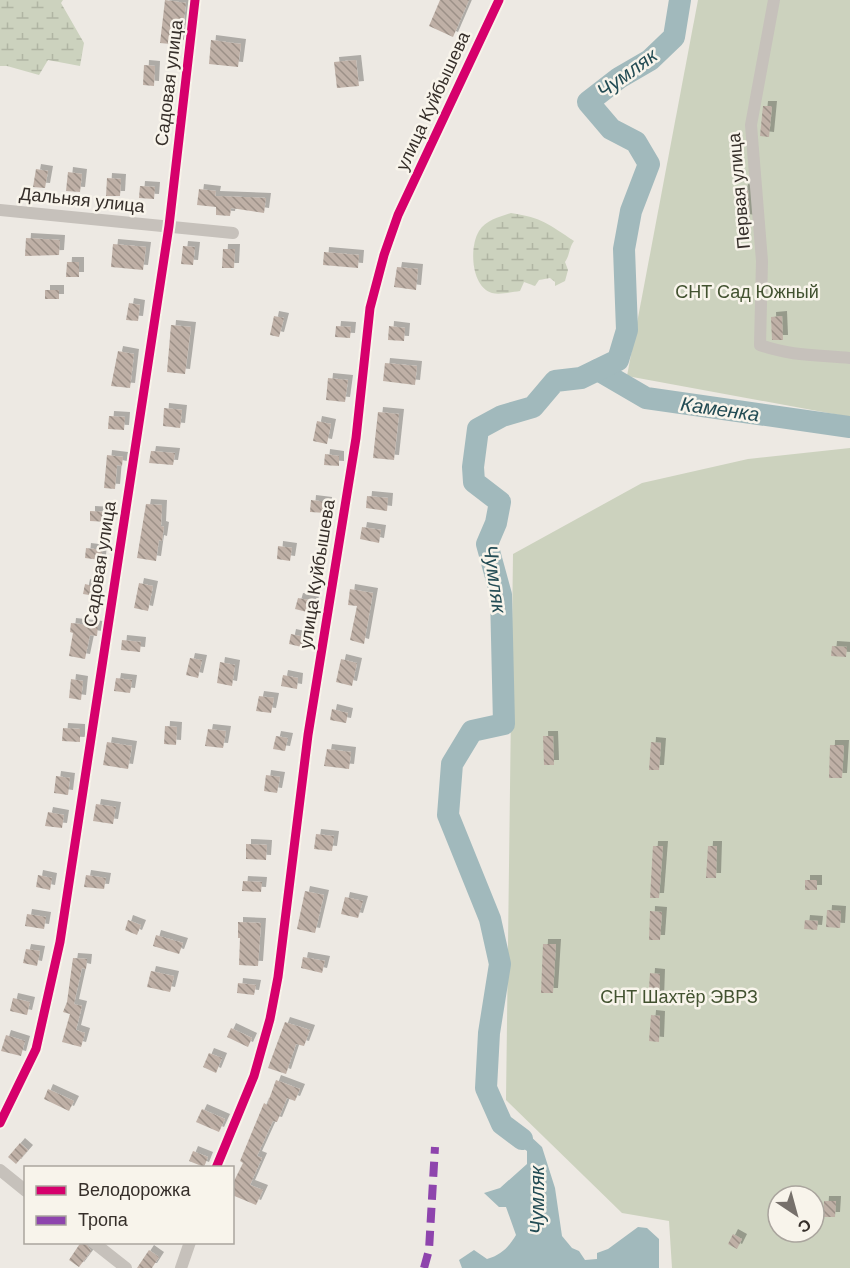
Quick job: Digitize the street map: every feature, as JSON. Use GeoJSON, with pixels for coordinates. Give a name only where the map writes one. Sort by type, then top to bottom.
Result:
{"type":"FeatureCollection","features":[{"type":"Feature","properties":{"kind":"street","name":"Садовая улица"},"geometry":{"type":"LineString","coordinates":[[0,1123],[36,1049],[60,942],[169,226],[195,0]]}},
{"type":"Feature","properties":{"kind":"street","name":"улица Куйбышева"},"geometry":{"type":"LineString","coordinates":[[216,1166],[254,1076],[270,1019],[278,977],[308,735],[356,438],[370,308],[384,255],[398,215],[499,0]]}},
{"type":"Feature","properties":{"kind":"street","name":"Первая улица"},"geometry":{"type":"LineString","coordinates":[[774,0],[751,125],[762,261],[760,345],[788,354],[850,358]]}},
{"type":"Feature","properties":{"kind":"street","name":"Дальняя улица"},"geometry":{"type":"LineString","coordinates":[[0,210],[233,233]]}},
{"type":"Feature","properties":{"kind":"street"},"geometry":{"type":"LineString","coordinates":[[2,1177],[24,1190]]}},
{"type":"Feature","properties":{"kind":"street"},"geometry":{"type":"LineString","coordinates":[[96,1244],[126,1268]]}},
{"type":"Feature","properties":{"kind":"street"},"geometry":{"type":"LineString","coordinates":[[181,1268],[189,1244]]}},
{"type":"Feature","properties":{"kind":"green space"},"geometry":{"type":"Polygon","coordinates":[[[0,0],[63,0],[61,3],[84,43],[80,66],[48,60],[39,75],[0,66],[0,0]]]}},
{"type":"Feature","properties":{"kind":"green space","name":"СНТ Сад Южный"},"geometry":{"type":"Polygon","coordinates":[[[698,0],[850,0],[850,417],[627,376],[698,0]]]}},
{"type":"Feature","properties":{"kind":"green space"},"geometry":{"type":"Polygon","coordinates":[[[511,213],[545,222],[574,241],[565,262],[568,270],[565,281],[555,286],[555,282],[550,278],[539,280],[535,286],[524,282],[520,291],[499,294],[485,289],[480,283],[476,275],[473,256],[479,231],[493,219],[511,213]]]}},
{"type":"Feature","properties":{"kind":"green space","name":"СНТ Шахтёр ЭВРЗ"},"geometry":{"type":"Polygon","coordinates":[[[850,448],[850,1268],[672,1268],[669,1221],[622,1213],[506,1100],[513,554],[642,483],[748,459],[850,448]]]}},
{"type":"Feature","properties":{"kind":"water"},"geometry":{"type":"Polygon","coordinates":[[[505,1119],[515,1122],[542,1147],[555,1188],[562,1236],[572,1248],[579,1251],[585,1260],[597,1259],[597,1253],[608,1249],[638,1227],[647,1228],[659,1239],[659,1268],[462,1268],[459,1260],[474,1250],[487,1259],[504,1250],[516,1235],[506,1207],[499,1207],[484,1193],[500,1188],[527,1164],[527,1151],[504,1136],[492,1124],[505,1119]]]}},
{"type":"Feature","properties":{"kind":"building"},"geometry":{"type":"Polygon","coordinates":[[[165,0],[186,3],[181,45],[160,43],[165,0]]]}},
{"type":"Feature","properties":{"kind":"building"},"geometry":{"type":"Polygon","coordinates":[[[440,0],[469,0],[453,37],[429,26],[440,0]]]}},
{"type":"Feature","properties":{"kind":"building"},"geometry":{"type":"Polygon","coordinates":[[[211,40],[241,44],[238,67],[209,64],[211,40]]]}},
{"type":"Feature","properties":{"kind":"building"},"geometry":{"type":"Polygon","coordinates":[[[356,60],[359,86],[337,88],[334,62],[356,60]]]}},
{"type":"Feature","properties":{"kind":"building"},"geometry":{"type":"Polygon","coordinates":[[[144,65],[155,66],[154,86],[143,85],[144,65]]]}},
{"type":"Feature","properties":{"kind":"building"},"geometry":{"type":"Polygon","coordinates":[[[763,106],[772,106],[769,137],[760,136],[763,106]]]}},
{"type":"Feature","properties":{"kind":"building"},"geometry":{"type":"Polygon","coordinates":[[[36,169],[48,171],[45,188],[33,187],[36,169]]]}},
{"type":"Feature","properties":{"kind":"building"},"geometry":{"type":"Polygon","coordinates":[[[68,172],[82,174],[80,192],[66,191],[68,172]]]}},
{"type":"Feature","properties":{"kind":"building"},"geometry":{"type":"Polygon","coordinates":[[[107,178],[121,179],[120,196],[106,196],[107,178]]]}},
{"type":"Feature","properties":{"kind":"building"},"geometry":{"type":"Polygon","coordinates":[[[140,186],[155,187],[154,199],[139,198],[140,186]]]}},
{"type":"Feature","properties":{"kind":"building"},"geometry":{"type":"Polygon","coordinates":[[[199,189],[216,191],[215,196],[266,198],[264,213],[231,208],[230,216],[216,215],[216,207],[197,205],[199,189]]]}},
{"type":"Feature","properties":{"kind":"building"},"geometry":{"type":"Polygon","coordinates":[[[743,189],[748,190],[750,220],[738,218],[743,189]]]}},
{"type":"Feature","properties":{"kind":"building"},"geometry":{"type":"Polygon","coordinates":[[[26,238],[60,240],[59,255],[25,256],[26,238]]]}},
{"type":"Feature","properties":{"kind":"building"},"geometry":{"type":"Polygon","coordinates":[[[113,244],[146,247],[143,270],[111,267],[113,244]]]}},
{"type":"Feature","properties":{"kind":"building"},"geometry":{"type":"Polygon","coordinates":[[[183,246],[195,247],[193,265],[181,264],[183,246]]]}},
{"type":"Feature","properties":{"kind":"building"},"geometry":{"type":"Polygon","coordinates":[[[223,249],[235,249],[234,268],[222,268],[223,249]]]}},
{"type":"Feature","properties":{"kind":"building"},"geometry":{"type":"Polygon","coordinates":[[[324,252],[359,255],[358,268],[323,265],[324,252]]]}},
{"type":"Feature","properties":{"kind":"building"},"geometry":{"type":"Polygon","coordinates":[[[67,262],[79,262],[79,277],[66,277],[67,262]]]}},
{"type":"Feature","properties":{"kind":"building"},"geometry":{"type":"Polygon","coordinates":[[[397,267],[418,269],[416,290],[394,287],[397,267]]]}},
{"type":"Feature","properties":{"kind":"building"},"geometry":{"type":"Polygon","coordinates":[[[45,290],[59,290],[59,299],[45,299],[45,290]]]}},
{"type":"Feature","properties":{"kind":"building"},"geometry":{"type":"Polygon","coordinates":[[[129,303],[140,305],[138,321],[126,320],[129,303]]]}},
{"type":"Feature","properties":{"kind":"building"},"geometry":{"type":"Polygon","coordinates":[[[274,316],[284,318],[279,337],[270,335],[274,316]]]}},
{"type":"Feature","properties":{"kind":"building"},"geometry":{"type":"Polygon","coordinates":[[[782,316],[783,340],[772,340],[771,317],[782,316]]]}},
{"type":"Feature","properties":{"kind":"building"},"geometry":{"type":"Polygon","coordinates":[[[171,325],[191,327],[185,374],[167,372],[171,325]]]}},
{"type":"Feature","properties":{"kind":"building"},"geometry":{"type":"Polygon","coordinates":[[[336,326],[351,327],[350,338],[335,337],[336,326]]]}},
{"type":"Feature","properties":{"kind":"building"},"geometry":{"type":"Polygon","coordinates":[[[389,326],[405,328],[404,341],[388,340],[389,326]]]}},
{"type":"Feature","properties":{"kind":"building"},"geometry":{"type":"Polygon","coordinates":[[[118,351],[134,354],[130,388],[111,386],[118,351]]]}},
{"type":"Feature","properties":{"kind":"building"},"geometry":{"type":"Polygon","coordinates":[[[385,363],[417,366],[415,385],[383,381],[385,363]]]}},
{"type":"Feature","properties":{"kind":"building"},"geometry":{"type":"Polygon","coordinates":[[[328,378],[348,380],[345,402],[326,400],[328,378]]]}},
{"type":"Feature","properties":{"kind":"building"},"geometry":{"type":"Polygon","coordinates":[[[164,408],[182,410],[180,428],[163,426],[164,408]]]}},
{"type":"Feature","properties":{"kind":"building"},"geometry":{"type":"Polygon","coordinates":[[[378,412],[399,414],[394,460],[373,458],[378,412]]]}},
{"type":"Feature","properties":{"kind":"building"},"geometry":{"type":"Polygon","coordinates":[[[109,416],[125,417],[124,430],[108,429],[109,416]]]}},
{"type":"Feature","properties":{"kind":"building"},"geometry":{"type":"Polygon","coordinates":[[[317,421],[331,424],[327,444],[313,441],[317,421]]]}},
{"type":"Feature","properties":{"kind":"building"},"geometry":{"type":"Polygon","coordinates":[[[151,451],[175,453],[173,465],[149,463],[151,451]]]}},
{"type":"Feature","properties":{"kind":"building"},"geometry":{"type":"Polygon","coordinates":[[[325,454],[339,456],[339,466],[324,465],[325,454]]]}},
{"type":"Feature","properties":{"kind":"building"},"geometry":{"type":"Polygon","coordinates":[[[107,455],[123,457],[122,466],[117,465],[115,489],[104,488],[107,455]]]}},
{"type":"Feature","properties":{"kind":"building"},"geometry":{"type":"Polygon","coordinates":[[[367,496],[388,498],[387,511],[366,508],[367,496]]]}},
{"type":"Feature","properties":{"kind":"building"},"geometry":{"type":"Polygon","coordinates":[[[311,500],[327,502],[326,513],[310,512],[311,500]]]}},
{"type":"Feature","properties":{"kind":"building"},"geometry":{"type":"Polygon","coordinates":[[[146,504],[162,505],[161,526],[164,527],[162,541],[159,540],[156,561],[137,558],[146,504]]]}},
{"type":"Feature","properties":{"kind":"building"},"geometry":{"type":"Polygon","coordinates":[[[90,511],[108,512],[108,522],[90,521],[90,511]]]}},
{"type":"Feature","properties":{"kind":"building"},"geometry":{"type":"Polygon","coordinates":[[[362,527],[381,530],[379,543],[360,539],[362,527]]]}},
{"type":"Feature","properties":{"kind":"building"},"geometry":{"type":"Polygon","coordinates":[[[278,546],[292,548],[290,561],[277,559],[278,546]]]}},
{"type":"Feature","properties":{"kind":"building"},"geometry":{"type":"Polygon","coordinates":[[[86,548],[102,550],[101,560],[85,558],[86,548]]]}},
{"type":"Feature","properties":{"kind":"building"},"geometry":{"type":"Polygon","coordinates":[[[139,583],[153,586],[148,611],[134,608],[139,583]]]}},
{"type":"Feature","properties":{"kind":"building"},"geometry":{"type":"Polygon","coordinates":[[[85,584],[97,587],[95,596],[83,594],[85,584]]]}},
{"type":"Feature","properties":{"kind":"building"},"geometry":{"type":"Polygon","coordinates":[[[350,589],[373,593],[364,644],[350,640],[357,606],[348,605],[350,589]]]}},
{"type":"Feature","properties":{"kind":"building"},"geometry":{"type":"Polygon","coordinates":[[[298,598],[314,601],[311,613],[295,609],[298,598]]]}},
{"type":"Feature","properties":{"kind":"building"},"geometry":{"type":"Polygon","coordinates":[[[71,623],[98,626],[97,636],[90,635],[85,659],[69,656],[73,633],[70,632],[71,623]]]}},
{"type":"Feature","properties":{"kind":"building"},"geometry":{"type":"Polygon","coordinates":[[[291,634],[308,638],[306,648],[289,644],[291,634]]]}},
{"type":"Feature","properties":{"kind":"building"},"geometry":{"type":"Polygon","coordinates":[[[122,640],[141,642],[140,652],[121,650],[122,640]]]}},
{"type":"Feature","properties":{"kind":"building"},"geometry":{"type":"Polygon","coordinates":[[[832,646],[847,647],[846,657],[831,656],[832,646]]]}},
{"type":"Feature","properties":{"kind":"building"},"geometry":{"type":"Polygon","coordinates":[[[190,658],[202,660],[198,678],[186,675],[190,658]]]}},
{"type":"Feature","properties":{"kind":"building"},"geometry":{"type":"Polygon","coordinates":[[[341,659],[357,663],[352,686],[336,682],[341,659]]]}},
{"type":"Feature","properties":{"kind":"building"},"geometry":{"type":"Polygon","coordinates":[[[220,662],[235,665],[232,686],[217,683],[220,662]]]}},
{"type":"Feature","properties":{"kind":"building"},"geometry":{"type":"Polygon","coordinates":[[[283,675],[298,678],[297,689],[281,686],[283,675]]]}},
{"type":"Feature","properties":{"kind":"building"},"geometry":{"type":"Polygon","coordinates":[[[116,678],[132,680],[130,693],[114,691],[116,678]]]}},
{"type":"Feature","properties":{"kind":"building"},"geometry":{"type":"Polygon","coordinates":[[[71,679],[83,681],[81,700],[69,698],[71,679]]]}},
{"type":"Feature","properties":{"kind":"building"},"geometry":{"type":"Polygon","coordinates":[[[259,696],[274,698],[271,713],[256,711],[259,696]]]}},
{"type":"Feature","properties":{"kind":"building"},"geometry":{"type":"Polygon","coordinates":[[[332,709],[348,713],[346,723],[330,720],[332,709]]]}},
{"type":"Feature","properties":{"kind":"building"},"geometry":{"type":"Polygon","coordinates":[[[165,726],[177,727],[176,745],[164,744],[165,726]]]}},
{"type":"Feature","properties":{"kind":"building"},"geometry":{"type":"Polygon","coordinates":[[[63,728],[80,729],[80,742],[62,741],[63,728]]]}},
{"type":"Feature","properties":{"kind":"building"},"geometry":{"type":"Polygon","coordinates":[[[208,729],[226,731],[223,748],[205,746],[208,729]]]}},
{"type":"Feature","properties":{"kind":"building"},"geometry":{"type":"Polygon","coordinates":[[[276,736],[288,738],[285,751],[273,749],[276,736]]]}},
{"type":"Feature","properties":{"kind":"building"},"geometry":{"type":"Polygon","coordinates":[[[543,736],[553,736],[554,765],[544,765],[543,736]]]}},
{"type":"Feature","properties":{"kind":"building"},"geometry":{"type":"Polygon","coordinates":[[[107,742],[132,746],[128,769],[103,765],[107,742]]]}},
{"type":"Feature","properties":{"kind":"building"},"geometry":{"type":"Polygon","coordinates":[[[651,742],[661,743],[659,770],[649,770],[651,742]]]}},
{"type":"Feature","properties":{"kind":"building"},"geometry":{"type":"Polygon","coordinates":[[[830,745],[844,745],[842,778],[829,778],[830,745]]]}},
{"type":"Feature","properties":{"kind":"building"},"geometry":{"type":"Polygon","coordinates":[[[327,749],[351,752],[349,769],[324,766],[327,749]]]}},
{"type":"Feature","properties":{"kind":"building"},"geometry":{"type":"Polygon","coordinates":[[[266,775],[280,777],[277,793],[264,791],[266,775]]]}},
{"type":"Feature","properties":{"kind":"building"},"geometry":{"type":"Polygon","coordinates":[[[56,776],[70,778],[68,795],[54,793],[56,776]]]}},
{"type":"Feature","properties":{"kind":"building"},"geometry":{"type":"Polygon","coordinates":[[[96,804],[116,807],[113,824],[93,821],[96,804]]]}},
{"type":"Feature","properties":{"kind":"building"},"geometry":{"type":"Polygon","coordinates":[[[48,812],[64,815],[62,828],[45,826],[48,812]]]}},
{"type":"Feature","properties":{"kind":"building"},"geometry":{"type":"Polygon","coordinates":[[[316,834],[334,836],[332,851],[314,849],[316,834]]]}},
{"type":"Feature","properties":{"kind":"building"},"geometry":{"type":"Polygon","coordinates":[[[246,844],[267,845],[266,860],[246,859],[246,844]]]}},
{"type":"Feature","properties":{"kind":"building"},"geometry":{"type":"Polygon","coordinates":[[[653,846],[663,846],[659,898],[650,898],[653,846]]]}},
{"type":"Feature","properties":{"kind":"building"},"geometry":{"type":"Polygon","coordinates":[[[708,846],[717,846],[716,878],[706,878],[708,846]]]}},
{"type":"Feature","properties":{"kind":"building"},"geometry":{"type":"Polygon","coordinates":[[[38,875],[52,878],[50,890],[36,887],[38,875]]]}},
{"type":"Feature","properties":{"kind":"building"},"geometry":{"type":"Polygon","coordinates":[[[86,875],[106,878],[104,889],[84,887],[86,875]]]}},
{"type":"Feature","properties":{"kind":"building"},"geometry":{"type":"Polygon","coordinates":[[[805,880],[817,880],[817,890],[805,890],[805,880]]]}},
{"type":"Feature","properties":{"kind":"building"},"geometry":{"type":"Polygon","coordinates":[[[243,881],[262,882],[261,892],[242,891],[243,881]]]}},
{"type":"Feature","properties":{"kind":"building"},"geometry":{"type":"Polygon","coordinates":[[[305,891],[324,895],[315,933],[297,929],[305,891]]]}},
{"type":"Feature","properties":{"kind":"building"},"geometry":{"type":"Polygon","coordinates":[[[345,897],[363,901],[358,918],[341,914],[345,897]]]}},
{"type":"Feature","properties":{"kind":"building"},"geometry":{"type":"Polygon","coordinates":[[[827,910],[841,911],[840,928],[826,927],[827,910]]]}},
{"type":"Feature","properties":{"kind":"building"},"geometry":{"type":"Polygon","coordinates":[[[650,911],[662,912],[660,940],[649,940],[650,911]]]}},
{"type":"Feature","properties":{"kind":"building"},"geometry":{"type":"Polygon","coordinates":[[[27,914],[46,917],[44,929],[25,926],[27,914]]]}},
{"type":"Feature","properties":{"kind":"building"},"geometry":{"type":"Polygon","coordinates":[[[128,920],[141,925],[137,935],[125,930],[128,920]]]}},
{"type":"Feature","properties":{"kind":"building"},"geometry":{"type":"Polygon","coordinates":[[[805,920],[818,921],[817,930],[804,929],[805,920]]]}},
{"type":"Feature","properties":{"kind":"building"},"geometry":{"type":"Polygon","coordinates":[[[238,922],[261,923],[258,966],[239,965],[238,922]]]}},
{"type":"Feature","properties":{"kind":"building"},"geometry":{"type":"Polygon","coordinates":[[[156,935],[183,943],[179,954],[153,946],[156,935]]]}},
{"type":"Feature","properties":{"kind":"building"},"geometry":{"type":"Polygon","coordinates":[[[543,944],[556,944],[553,993],[541,993],[543,944]]]}},
{"type":"Feature","properties":{"kind":"building"},"geometry":{"type":"Polygon","coordinates":[[[26,949],[40,951],[37,966],[23,963],[26,949]]]}},
{"type":"Feature","properties":{"kind":"building"},"geometry":{"type":"Polygon","coordinates":[[[303,957],[325,961],[322,973],[301,968],[303,957]]]}},
{"type":"Feature","properties":{"kind":"building"},"geometry":{"type":"Polygon","coordinates":[[[73,958],[87,959],[86,969],[82,968],[74,1004],[82,1006],[76,1030],[85,1033],[81,1047],[62,1042],[70,1014],[63,1012],[67,1002],[73,958]]]}},
{"type":"Feature","properties":{"kind":"building"},"geometry":{"type":"Polygon","coordinates":[[[151,971],[174,976],[170,992],[147,987],[151,971]]]}},
{"type":"Feature","properties":{"kind":"building"},"geometry":{"type":"Polygon","coordinates":[[[650,973],[660,974],[659,1003],[648,1002],[650,973]]]}},
{"type":"Feature","properties":{"kind":"building"},"geometry":{"type":"Polygon","coordinates":[[[238,983],[256,985],[254,995],[237,993],[238,983]]]}},
{"type":"Feature","properties":{"kind":"building"},"geometry":{"type":"Polygon","coordinates":[[[13,998],[30,1002],[27,1015],[10,1011],[13,998]]]}},
{"type":"Feature","properties":{"kind":"building"},"geometry":{"type":"Polygon","coordinates":[[[651,1015],[660,1016],[659,1042],[649,1041],[651,1015]]]}},
{"type":"Feature","properties":{"kind":"building"},"geometry":{"type":"Polygon","coordinates":[[[285,1022],[310,1030],[304,1046],[296,1044],[286,1074],[268,1068],[285,1022]]]}},
{"type":"Feature","properties":{"kind":"building"},"geometry":{"type":"Polygon","coordinates":[[[231,1028],[252,1038],[248,1047],[227,1037],[231,1028]]]}},
{"type":"Feature","properties":{"kind":"building"},"geometry":{"type":"Polygon","coordinates":[[[6,1035],[25,1041],[21,1056],[1,1051],[6,1035]]]}},
{"type":"Feature","properties":{"kind":"building"},"geometry":{"type":"Polygon","coordinates":[[[209,1053],[222,1058],[216,1073],[203,1067],[209,1053]]]}},
{"type":"Feature","properties":{"kind":"building"},"geometry":{"type":"Polygon","coordinates":[[[276,1080],[300,1089],[295,1101],[287,1098],[277,1122],[273,1121],[257,1156],[262,1158],[250,1185],[263,1190],[256,1205],[234,1196],[234,1181],[243,1163],[240,1161],[264,1103],[267,1105],[276,1080]]]}},
{"type":"Feature","properties":{"kind":"building"},"geometry":{"type":"Polygon","coordinates":[[[48,1089],[74,1101],[69,1111],[44,1099],[48,1089]]]}},
{"type":"Feature","properties":{"kind":"building"},"geometry":{"type":"Polygon","coordinates":[[[202,1109],[225,1119],[219,1132],[196,1122],[202,1109]]]}},
{"type":"Feature","properties":{"kind":"building"},"geometry":{"type":"Polygon","coordinates":[[[20,1143],[28,1150],[16,1164],[8,1157],[20,1143]]]}},
{"type":"Feature","properties":{"kind":"building"},"geometry":{"type":"Polygon","coordinates":[[[193,1151],[208,1157],[204,1166],[189,1161],[193,1151]]]}},
{"type":"Feature","properties":{"kind":"building"},"geometry":{"type":"Polygon","coordinates":[[[826,1201],[836,1201],[835,1217],[826,1217],[826,1201]]]}},
{"type":"Feature","properties":{"kind":"building"},"geometry":{"type":"Polygon","coordinates":[[[733,1234],[742,1239],[737,1249],[728,1244],[733,1234]]]}},
{"type":"Feature","properties":{"kind":"building"},"geometry":{"type":"Polygon","coordinates":[[[80,1244],[86,1244],[91,1251],[79,1267],[69,1260],[80,1244]]]}},
{"type":"Feature","properties":{"kind":"building"},"geometry":{"type":"Polygon","coordinates":[[[149,1250],[159,1257],[152,1268],[137,1268],[149,1250]]]}},
{"type":"Feature","properties":{"kind":"waterway","name":"Чумляк"},"geometry":{"type":"LineString","coordinates":[[522,1139],[502,1124],[486,1088],[489,1033],[500,964],[490,919],[448,815],[452,764],[472,731],[504,724],[501,595],[487,544],[496,523],[500,502],[474,482],[473,467],[478,429],[502,416],[533,407],[555,381],[581,378],[618,360],[627,330],[624,249],[631,211],[649,164],[636,142],[611,129],[588,102],[619,78],[650,60],[674,37],[680,0]]}},
{"type":"Feature","properties":{"kind":"waterway","name":"Каменка"},"geometry":{"type":"LineString","coordinates":[[598,370],[646,398],[850,427]]}},
{"type":"Feature","properties":{"kind":"marked path"},"geometry":{"type":"LineString","coordinates":[[424,1268],[429,1250],[435,1147]]}},
{"type":"Feature","properties":{"kind":"cycle path"},"geometry":{"type":"LineString","coordinates":[[0,1123],[36,1049],[60,942],[169,226],[195,0]]}},
{"type":"Feature","properties":{"kind":"cycle path"},"geometry":{"type":"LineString","coordinates":[[217,1166],[254,1076],[270,1019],[278,977],[308,735],[356,438],[370,308],[384,255],[398,215],[499,0]]}}]}
